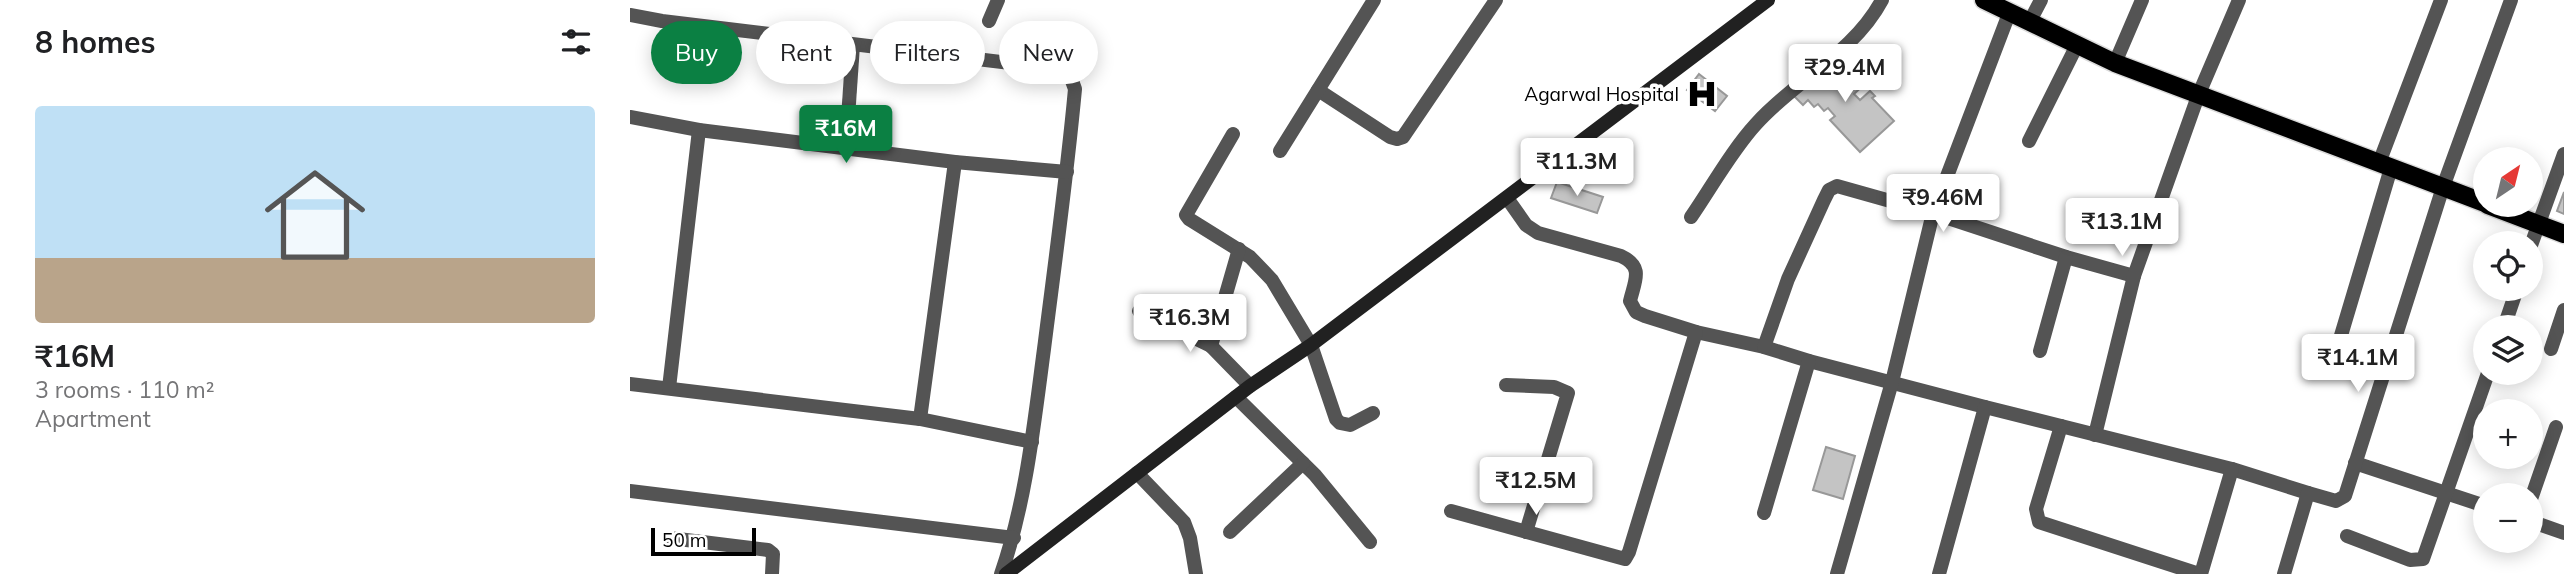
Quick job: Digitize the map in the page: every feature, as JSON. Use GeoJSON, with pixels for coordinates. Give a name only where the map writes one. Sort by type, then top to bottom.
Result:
{"type":"FeatureCollection","features":[{"type":"Feature","properties":{"kind":"main road"},"geometry":{"type":"LineString","coordinates":[[1004,574],[1250,386],[1311,345],[1768,0]]}},
{"type":"Feature","properties":{"kind":"main road"},"geometry":{"type":"LineString","coordinates":[[1984,0],[2115,63],[2473,199]]}},
{"type":"Feature","properties":{"kind":"main road"},"geometry":{"type":"LineString","coordinates":[[2519,217],[2564,234]]}},
{"type":"Feature","properties":{"kind":"street"},"geometry":{"type":"LineString","coordinates":[[989,20],[998,0]]}},
{"type":"Feature","properties":{"kind":"street"},"geometry":{"type":"LineString","coordinates":[[1280,151],[1374,0]]}},
{"type":"Feature","properties":{"kind":"street"},"geometry":{"type":"LineString","coordinates":[[1318,90],[1390,136],[1397,139],[1403,137],[1496,0]]}},
{"type":"Feature","properties":{"kind":"street"},"geometry":{"type":"LineString","coordinates":[[1691,217],[1754,125],[1851,40],[1882,0]]}},
{"type":"Feature","properties":{"kind":"street"},"geometry":{"type":"LineString","coordinates":[[2030,21],[2041,0]]}},
{"type":"Feature","properties":{"kind":"street"},"geometry":{"type":"LineString","coordinates":[[2115,63],[2142,0]]}},
{"type":"Feature","properties":{"kind":"street"},"geometry":{"type":"LineString","coordinates":[[2095,435],[2134,276],[2198,96],[2239,0]]}},
{"type":"Feature","properties":{"kind":"street"},"geometry":{"type":"LineString","coordinates":[[2334,359],[2385,165],[2441,0]]}},
{"type":"Feature","properties":{"kind":"street"},"geometry":{"type":"LineString","coordinates":[[1507,198],[1526,225],[1538,233],[1631,261],[1636,277],[1630,300],[1636,312],[1696,332],[1764,347],[1809,362],[2232,469],[2336,502],[2342,500],[2347,491],[2443,187],[2511,0]]}},
{"type":"Feature","properties":{"kind":"street"},"geometry":{"type":"LineString","coordinates":[[1836,574],[1892,382],[1933,213],[2010,11]]}},
{"type":"Feature","properties":{"kind":"street"},"geometry":{"type":"LineString","coordinates":[[630,15],[756,32]]}},
{"type":"Feature","properties":{"kind":"street"},"geometry":{"type":"LineString","coordinates":[[856,45],[1025,65],[1062,72],[1071,78],[1075,89],[1032,442],[1014,538],[1004,574]]}},
{"type":"Feature","properties":{"kind":"street"},"geometry":{"type":"LineString","coordinates":[[2029,141],[2077,45]]}},
{"type":"Feature","properties":{"kind":"street"},"geometry":{"type":"LineString","coordinates":[[846,147],[850,84]]}},
{"type":"Feature","properties":{"kind":"street"},"geometry":{"type":"LineString","coordinates":[[630,117],[699,130],[955,162],[1067,172]]}},
{"type":"Feature","properties":{"kind":"street"},"geometry":{"type":"LineString","coordinates":[[669,388],[699,130]]}},
{"type":"Feature","properties":{"kind":"street"},"geometry":{"type":"LineString","coordinates":[[1233,134],[1186,215],[1239,249],[1272,280],[1311,345],[1336,419],[1345,426],[1373,413]]}},
{"type":"Feature","properties":{"kind":"street"},"geometry":{"type":"LineString","coordinates":[[2537,231],[2564,154]]}},
{"type":"Feature","properties":{"kind":"street"},"geometry":{"type":"LineString","coordinates":[[920,419],[955,162]]}},
{"type":"Feature","properties":{"kind":"street"},"geometry":{"type":"LineString","coordinates":[[1764,347],[1788,279],[1829,190],[1837,186],[2134,276]]}},
{"type":"Feature","properties":{"kind":"street"},"geometry":{"type":"LineString","coordinates":[[1211,346],[1239,249]]}},
{"type":"Feature","properties":{"kind":"street"},"geometry":{"type":"LineString","coordinates":[[2040,351],[2066,257]]}},
{"type":"Feature","properties":{"kind":"street"},"geometry":{"type":"LineString","coordinates":[[2551,349],[2564,310]]}},
{"type":"Feature","properties":{"kind":"street"},"geometry":{"type":"LineString","coordinates":[[1139,311],[1211,346],[1250,386]]}},
{"type":"Feature","properties":{"kind":"street"},"geometry":{"type":"LineString","coordinates":[[1451,511],[1620,559],[1627,557],[1696,332]]}},
{"type":"Feature","properties":{"kind":"street"},"geometry":{"type":"LineString","coordinates":[[1765,513],[1809,362]]}},
{"type":"Feature","properties":{"kind":"street"},"geometry":{"type":"LineString","coordinates":[[630,384],[920,419],[1032,442]]}},
{"type":"Feature","properties":{"kind":"street"},"geometry":{"type":"LineString","coordinates":[[1506,385],[1553,387],[1568,393],[1527,532]]}},
{"type":"Feature","properties":{"kind":"street"},"geometry":{"type":"LineString","coordinates":[[2347,536],[2410,560],[2423,559],[2484,385]]}},
{"type":"Feature","properties":{"kind":"street"},"geometry":{"type":"LineString","coordinates":[[1236,397],[1303,463],[1370,542]]}},
{"type":"Feature","properties":{"kind":"street"},"geometry":{"type":"LineString","coordinates":[[1939,574],[1985,407]]}},
{"type":"Feature","properties":{"kind":"street"},"geometry":{"type":"LineString","coordinates":[[2061,426],[2036,509],[2039,522],[2200,574],[2232,469]]}},
{"type":"Feature","properties":{"kind":"street"},"geometry":{"type":"LineString","coordinates":[[2537,483],[2556,427]]}},
{"type":"Feature","properties":{"kind":"street"},"geometry":{"type":"LineString","coordinates":[[1230,531],[1303,463]]}},
{"type":"Feature","properties":{"kind":"street"},"geometry":{"type":"LineString","coordinates":[[2355,463],[2473,502]]}},
{"type":"Feature","properties":{"kind":"street"},"geometry":{"type":"LineString","coordinates":[[1137,473],[1184,522],[1191,538],[1196,574]]}},
{"type":"Feature","properties":{"kind":"street"},"geometry":{"type":"LineString","coordinates":[[630,491],[1014,538]]}},
{"type":"Feature","properties":{"kind":"street"},"geometry":{"type":"LineString","coordinates":[[2284,574],[2308,493]]}},
{"type":"Feature","properties":{"kind":"street"},"geometry":{"type":"LineString","coordinates":[[2543,526],[2564,533]]}},
{"type":"Feature","properties":{"kind":"street"},"geometry":{"type":"LineString","coordinates":[[670,538],[768,550],[773,554],[772,574]]}},
{"type":"Feature","properties":{"kind":"building"},"geometry":{"type":"Polygon","coordinates":[[[1832,57],[1854,81],[1863,73],[1870,79],[1854,94],[1860,100],[1870,91],[1875,96],[1872,98],[1894,121],[1860,152],[1830,120],[1835,116],[1828,108],[1824,111],[1818,104],[1814,107],[1808,100],[1803,105],[1792,94],[1832,57]]]}},
{"type":"Feature","properties":{"kind":"building"},"geometry":{"type":"Polygon","coordinates":[[[1699,74],[1727,96],[1715,111],[1687,90],[1699,74]]]}},
{"type":"Feature","properties":{"kind":"building"},"geometry":{"type":"Polygon","coordinates":[[[1557,182],[1603,197],[1597,213],[1551,198],[1557,182]]]}},
{"type":"Feature","properties":{"kind":"building"},"geometry":{"type":"Polygon","coordinates":[[[2564,192],[2564,214],[2557,211],[2564,192]]]}},
{"type":"Feature","properties":{"kind":"building"},"geometry":{"type":"Polygon","coordinates":[[[1826,447],[1855,456],[1843,499],[1813,490],[1826,447]]]}},
{"type":"Feature","properties":{"kind":"place","name":"Agarwal Hospital"},"geometry":{"type":"Point","coordinates":[1702,94]}}]}
